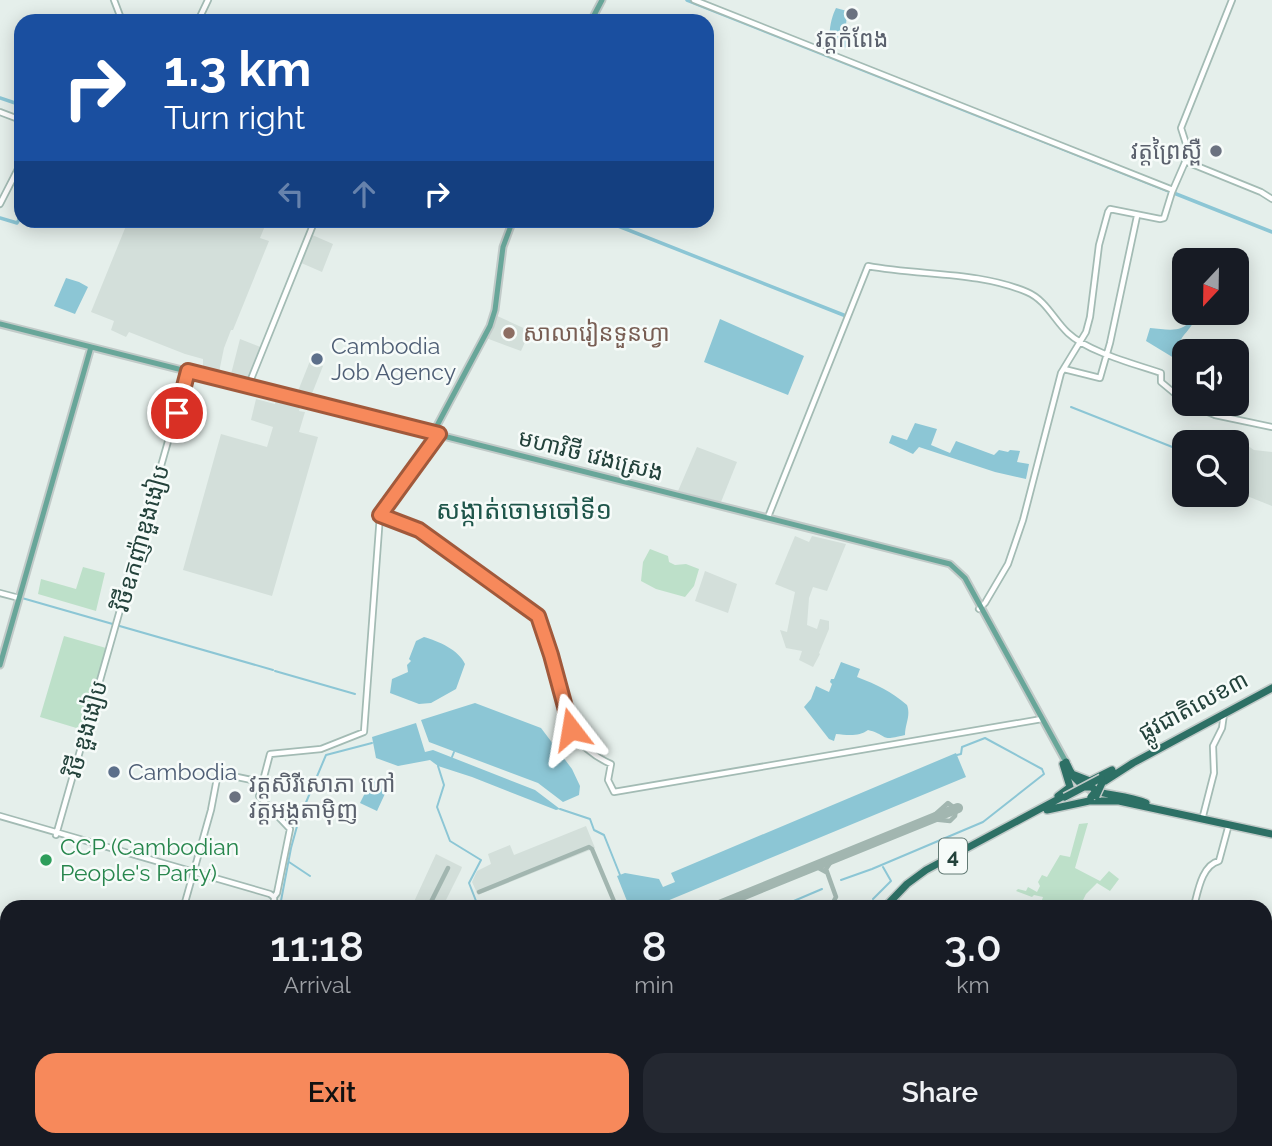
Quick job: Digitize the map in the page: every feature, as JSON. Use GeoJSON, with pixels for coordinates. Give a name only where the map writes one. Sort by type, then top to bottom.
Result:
{"type":"FeatureCollection","features":[{"type":"Feature","properties":{"kind":"highway","name":"ផ្លូវជាតិលេខ៣"},"geometry":{"type":"LineString","coordinates":[[1129,763],[1272,687]]}},
{"type":"Feature","properties":{"kind":"highway","name":"ផ្លូវជាតិលេខ៣"},"geometry":{"type":"LineString","coordinates":[[1129,763],[1272,687]]}},
{"type":"Feature","properties":{"kind":"highway"},"geometry":{"type":"LineString","coordinates":[[1064,763],[1081,794],[1230,823]]}},
{"type":"Feature","properties":{"kind":"highway"},"geometry":{"type":"LineString","coordinates":[[1064,763],[1087,795]]}},
{"type":"Feature","properties":{"kind":"highway"},"geometry":{"type":"LineString","coordinates":[[1029,817],[1069,790],[1064,763]]}},
{"type":"Feature","properties":{"kind":"highway"},"geometry":{"type":"LineString","coordinates":[[1072,776],[1092,781],[1129,763]]}},
{"type":"Feature","properties":{"kind":"highway"},"geometry":{"type":"LineString","coordinates":[[1029,817],[1129,763]]}},
{"type":"Feature","properties":{"kind":"highway"},"geometry":{"type":"LineString","coordinates":[[1129,763],[1105,782],[1106,789],[1147,805],[1272,832]]}},
{"type":"Feature","properties":{"kind":"highway"},"geometry":{"type":"LineString","coordinates":[[1072,776],[1086,789],[1113,793]]}},
{"type":"Feature","properties":{"kind":"highway"},"geometry":{"type":"LineString","coordinates":[[1029,817],[1087,795],[1101,780]]}},
{"type":"Feature","properties":{"kind":"highway"},"geometry":{"type":"LineString","coordinates":[[1047,810],[1064,797],[1096,796],[1101,780]]}},
{"type":"Feature","properties":{"kind":"highway","name":"4"},"geometry":{"type":"LineString","coordinates":[[895,900],[926,870],[1029,817]]}},
{"type":"Feature","properties":{"kind":"main road"},"geometry":{"type":"LineString","coordinates":[[433,434],[491,318],[509,228]]}},
{"type":"Feature","properties":{"kind":"main road","name":"មហាវិថី វេងស្រេង"},"geometry":{"type":"LineString","coordinates":[[0,325],[821,532]]}},
{"type":"Feature","properties":{"kind":"main road"},"geometry":{"type":"LineString","coordinates":[[0,665],[90,348]]}},
{"type":"Feature","properties":{"kind":"main road","name":"មហាវិថី វេងស្រេង"},"geometry":{"type":"LineString","coordinates":[[433,434],[945,565],[960,575],[980,608],[1064,763]]}},
{"type":"Feature","properties":{"kind":"main road"},"geometry":{"type":"LineString","coordinates":[[0,655],[18,598]]}},
{"type":"Feature","properties":{"kind":"street"},"geometry":{"type":"LineString","coordinates":[[694,0],[1172,192]]}},
{"type":"Feature","properties":{"kind":"street"},"geometry":{"type":"LineString","coordinates":[[980,608],[1005,572],[1021,529],[1056,392],[1064,369],[1081,342],[1090,317],[1099,245],[1108,212],[1110,209],[1163,219],[1172,192],[1187,162],[1189,151],[1181,128],[1232,0]]}},
{"type":"Feature","properties":{"kind":"street"},"geometry":{"type":"LineString","coordinates":[[1187,162],[1272,199]]}},
{"type":"Feature","properties":{"kind":"street"},"geometry":{"type":"LineString","coordinates":[[0,204],[14,177]]}},
{"type":"Feature","properties":{"kind":"street"},"geometry":{"type":"LineString","coordinates":[[1064,369],[1099,378],[1137,216]]}},
{"type":"Feature","properties":{"kind":"street"},"geometry":{"type":"LineString","coordinates":[[248,388],[312,228]]}},
{"type":"Feature","properties":{"kind":"street"},"geometry":{"type":"LineString","coordinates":[[768,517],[868,265],[967,277],[1027,292],[1041,302],[1068,333],[1081,342],[1106,354],[1161,373],[1161,382],[1172,391]]}},
{"type":"Feature","properties":{"kind":"street","name":"វិថីឧកញ៉ាឌួងងៀប"},"geometry":{"type":"LineString","coordinates":[[116,625],[188,373]]}},
{"type":"Feature","properties":{"kind":"street"},"geometry":{"type":"LineString","coordinates":[[1220,416],[1272,427]]}},
{"type":"Feature","properties":{"kind":"street"},"geometry":{"type":"LineString","coordinates":[[0,817],[274,897],[290,830],[260,796],[261,782],[270,754],[321,749],[364,732],[380,515],[433,434]]}},
{"type":"Feature","properties":{"kind":"street"},"geometry":{"type":"LineString","coordinates":[[380,515],[419,530],[538,616],[571,729],[575,738],[611,764],[608,780],[614,792],[828,757],[872,746],[898,746],[1040,720]]}},
{"type":"Feature","properties":{"kind":"street"},"geometry":{"type":"LineString","coordinates":[[0,593],[18,598]]}},
{"type":"Feature","properties":{"kind":"street","name":"វិថី ឌួងងៀប"},"geometry":{"type":"LineString","coordinates":[[57,833],[116,625]]}},
{"type":"Feature","properties":{"kind":"street"},"geometry":{"type":"LineString","coordinates":[[1203,816],[1214,773],[1213,746],[1222,728],[1224,714]]}},
{"type":"Feature","properties":{"kind":"street"},"geometry":{"type":"LineString","coordinates":[[186,900],[211,810],[218,773],[261,782]]}},
{"type":"Feature","properties":{"kind":"street"},"geometry":{"type":"LineString","coordinates":[[1196,900],[1205,873],[1211,864],[1219,861],[1230,823]]}},
{"type":"Feature","properties":{"kind":"shaded area"},"geometry":{"type":"Polygon","coordinates":[[[125,228],[264,228],[260,238],[269,241],[224,348],[218,377],[203,371],[203,359],[129,332],[126,337],[111,330],[114,321],[91,312],[125,228]]]}},
{"type":"Feature","properties":{"kind":"shaded area"},"geometry":{"type":"Polygon","coordinates":[[[310,234],[333,244],[322,272],[299,262],[310,234]]]}},
{"type":"Feature","properties":{"kind":"shaded area","name":"សាលារៀនទួនហ្វា"},"geometry":{"type":"Polygon","coordinates":[[[495,315],[530,331],[521,351],[486,338],[495,315]]]}},
{"type":"Feature","properties":{"kind":"shaded area"},"geometry":{"type":"Polygon","coordinates":[[[240,339],[263,348],[247,382],[230,378],[240,339]]]}},
{"type":"Feature","properties":{"kind":"shaded area"},"geometry":{"type":"Polygon","coordinates":[[[310,361],[323,366],[309,401],[296,396],[310,361]]]}},
{"type":"Feature","properties":{"kind":"shaded area"},"geometry":{"type":"Polygon","coordinates":[[[276,398],[301,404],[299,411],[305,412],[299,432],[318,437],[272,596],[183,570],[221,434],[267,447],[273,427],[251,420],[256,399],[275,404],[276,398]]]}},
{"type":"Feature","properties":{"kind":"shaded area"},"geometry":{"type":"Polygon","coordinates":[[[697,447],[737,462],[721,502],[678,491],[697,447]]]}},
{"type":"Feature","properties":{"kind":"shaded area"},"geometry":{"type":"Polygon","coordinates":[[[1249,447],[1254,450],[1272,452],[1272,506],[1249,497],[1249,447]]]}},
{"type":"Feature","properties":{"kind":"shaded area"},"geometry":{"type":"Polygon","coordinates":[[[795,536],[809,542],[812,536],[846,544],[827,591],[813,587],[809,598],[807,625],[817,629],[820,619],[829,621],[829,629],[813,667],[799,660],[802,651],[786,648],[780,630],[787,632],[795,592],[775,584],[795,536]]]}},
{"type":"Feature","properties":{"kind":"shaded area"},"geometry":{"type":"Polygon","coordinates":[[[705,571],[737,584],[728,613],[695,601],[705,571]]]}},
{"type":"Feature","properties":{"kind":"shaded area"},"geometry":{"type":"Polygon","coordinates":[[[586,826],[595,848],[478,895],[472,882],[477,871],[491,864],[488,854],[510,845],[514,855],[586,826]]]}},
{"type":"Feature","properties":{"kind":"shaded area"},"geometry":{"type":"Polygon","coordinates":[[[436,854],[462,867],[446,900],[415,900],[436,854]]]}},
{"type":"Feature","properties":{"kind":"green space"},"geometry":{"type":"Polygon","coordinates":[[[650,549],[668,556],[669,562],[675,565],[686,564],[699,569],[694,586],[685,597],[656,589],[641,581],[643,562],[650,549]]]}},
{"type":"Feature","properties":{"kind":"green space"},"geometry":{"type":"Polygon","coordinates":[[[83,567],[105,573],[96,611],[38,594],[41,579],[76,589],[83,567]]]}},
{"type":"Feature","properties":{"kind":"green space"},"geometry":{"type":"Polygon","coordinates":[[[64,636],[106,648],[83,730],[40,717],[64,636]]]}},
{"type":"Feature","properties":{"kind":"green space"},"geometry":{"type":"Polygon","coordinates":[[[1088,823],[1075,868],[1100,881],[1109,871],[1119,879],[1110,891],[1097,883],[1083,900],[1042,900],[1043,897],[1032,897],[1016,891],[1026,891],[1028,887],[1037,892],[1042,875],[1047,877],[1060,855],[1070,857],[1079,824],[1088,823]]]}},
{"type":"Feature","properties":{"kind":"water"},"geometry":{"type":"Polygon","coordinates":[[[836,8],[847,11],[846,26],[858,31],[850,48],[832,46],[830,27],[836,8]]]}},
{"type":"Feature","properties":{"kind":"water"},"geometry":{"type":"Polygon","coordinates":[[[66,278],[88,287],[75,314],[54,306],[66,278]]]}},
{"type":"Feature","properties":{"kind":"water"},"geometry":{"type":"Polygon","coordinates":[[[720,319],[804,356],[788,395],[704,362],[720,319]]]}},
{"type":"Feature","properties":{"kind":"water"},"geometry":{"type":"Polygon","coordinates":[[[1191,326],[1182,339],[1172,339],[1172,357],[1146,341],[1150,328],[1167,330],[1191,326]]]}},
{"type":"Feature","properties":{"kind":"water"},"geometry":{"type":"Polygon","coordinates":[[[915,423],[937,429],[931,445],[950,453],[956,441],[994,455],[999,450],[1020,451],[1017,462],[1029,464],[1026,479],[995,472],[919,447],[913,454],[889,443],[892,435],[907,440],[915,423]]]}},
{"type":"Feature","properties":{"kind":"water"},"geometry":{"type":"Polygon","coordinates":[[[424,637],[453,650],[465,664],[456,689],[431,703],[419,704],[390,693],[392,679],[408,672],[407,665],[411,661],[409,659],[416,641],[424,637]]]}},
{"type":"Feature","properties":{"kind":"water"},"geometry":{"type":"Polygon","coordinates":[[[841,662],[860,669],[857,677],[884,689],[907,705],[905,735],[887,738],[868,730],[857,735],[836,734],[834,741],[829,739],[804,707],[811,699],[816,686],[829,692],[831,679],[834,679],[841,662]]]}},
{"type":"Feature","properties":{"kind":"water"},"geometry":{"type":"Polygon","coordinates":[[[475,703],[541,728],[572,769],[580,786],[579,795],[563,802],[538,783],[429,742],[421,720],[475,703]]]}},
{"type":"Feature","properties":{"kind":"water"},"geometry":{"type":"Polygon","coordinates":[[[416,723],[425,752],[433,750],[535,790],[560,809],[556,810],[438,766],[430,760],[398,766],[376,758],[372,737],[416,723]]]}},
{"type":"Feature","properties":{"kind":"water"},"geometry":{"type":"Polygon","coordinates":[[[956,753],[966,777],[669,900],[627,900],[617,876],[625,873],[659,879],[663,887],[675,882],[671,873],[956,753]]]}},
{"type":"Feature","properties":{"kind":"water"},"geometry":{"type":"Polygon","coordinates":[[[372,779],[389,785],[377,811],[360,803],[372,779]]]}},
{"type":"Feature","properties":{"kind":"waterway"},"geometry":{"type":"LineString","coordinates":[[687,0],[1272,232]]}},
{"type":"Feature","properties":{"kind":"waterway"},"geometry":{"type":"LineString","coordinates":[[0,98],[14,103]]}},
{"type":"Feature","properties":{"kind":"waterway"},"geometry":{"type":"LineString","coordinates":[[0,218],[14,222]]}},
{"type":"Feature","properties":{"kind":"waterway"},"geometry":{"type":"LineString","coordinates":[[623,228],[846,316]]}},
{"type":"Feature","properties":{"kind":"waterway"},"geometry":{"type":"LineString","coordinates":[[1071,407],[1172,447]]}},
{"type":"Feature","properties":{"kind":"waterway"},"geometry":{"type":"LineString","coordinates":[[22,598],[273,670]]}},
{"type":"Feature","properties":{"kind":"waterway"},"geometry":{"type":"LineString","coordinates":[[275,671],[355,694]]}},
{"type":"Feature","properties":{"kind":"waterway"},"geometry":{"type":"LineString","coordinates":[[841,880],[983,822],[1044,774],[1042,769],[985,738],[962,747],[961,754],[957,755]]}},
{"type":"Feature","properties":{"kind":"waterway"},"geometry":{"type":"LineString","coordinates":[[281,900],[299,819],[326,755],[372,743]]}},
{"type":"Feature","properties":{"kind":"waterway"},"geometry":{"type":"LineString","coordinates":[[452,757],[454,752]]}},
{"type":"Feature","properties":{"kind":"waterway"},"geometry":{"type":"LineString","coordinates":[[438,766],[444,785],[437,807],[450,841],[481,860],[469,883],[476,900]]}},
{"type":"Feature","properties":{"kind":"waterway"},"geometry":{"type":"LineString","coordinates":[[560,809],[590,819],[594,830],[604,835],[620,875]]}},
{"type":"Feature","properties":{"kind":"waterway"},"geometry":{"type":"LineString","coordinates":[[289,862],[310,876]]}},
{"type":"Feature","properties":{"kind":"waterway"},"geometry":{"type":"LineString","coordinates":[[873,899],[891,881],[883,867]]}},
{"type":"Feature","properties":{"kind":"waterway"},"geometry":{"type":"LineString","coordinates":[[796,900],[822,889]]}},
{"type":"Feature","properties":{"kind":"taxiway"},"geometry":{"type":"LineString","coordinates":[[929,820],[948,803],[956,809],[955,816],[950,821],[931,819]]}},
{"type":"Feature","properties":{"kind":"taxiway"},"geometry":{"type":"LineString","coordinates":[[479,892],[589,847],[613,900]]}},
{"type":"Feature","properties":{"kind":"taxiway"},"geometry":{"type":"LineString","coordinates":[[832,860],[826,869],[836,897],[834,900]]}},
{"type":"Feature","properties":{"kind":"taxiway"},"geometry":{"type":"LineString","coordinates":[[815,866],[826,872]]}},
{"type":"Feature","properties":{"kind":"taxiway"},"geometry":{"type":"LineString","coordinates":[[432,900],[448,868]]}},
{"type":"Feature","properties":{"kind":"runway"},"geometry":{"type":"LineString","coordinates":[[732,900],[958,808]]}},
{"type":"Feature","properties":{"kind":"place","name":"វត្តកំពែង"},"geometry":{"type":"Point","coordinates":[852,14]}},
{"type":"Feature","properties":{"kind":"place","name":"វត្តព្រៃស្ពឺ"},"geometry":{"type":"Point","coordinates":[1216,151]}},
{"type":"Feature","properties":{"kind":"place","name":"សាលារៀនទួនហ្វា"},"geometry":{"type":"Point","coordinates":[509,333]}},
{"type":"Feature","properties":{"kind":"place","name":"Cambodia Job Agency"},"geometry":{"type":"Point","coordinates":[317,359]}},
{"type":"Feature","properties":{"kind":"place","name":"Cambodia"},"geometry":{"type":"Point","coordinates":[114,772]}},
{"type":"Feature","properties":{"kind":"place","name":"វត្តសិរីសោភា ហៅ វត្តអង្តតាម៉ិញ"},"geometry":{"type":"Point","coordinates":[235,797]}},
{"type":"Feature","properties":{"kind":"place","name":"CCP (Cambodian People's Party)"},"geometry":{"type":"Point","coordinates":[46,860]}},
{"type":"Feature","properties":{"kind":"district","name":"សង្កាត់ចោមចៅទី១"},"geometry":{"type":"Point","coordinates":[524,510]}},
{"type":"Feature","properties":{"kind":"route"},"geometry":{"type":"LineString","coordinates":[[177,413],[188,371],[439,434],[438,439],[380,515],[419,530],[538,616],[571,729]]}}]}
